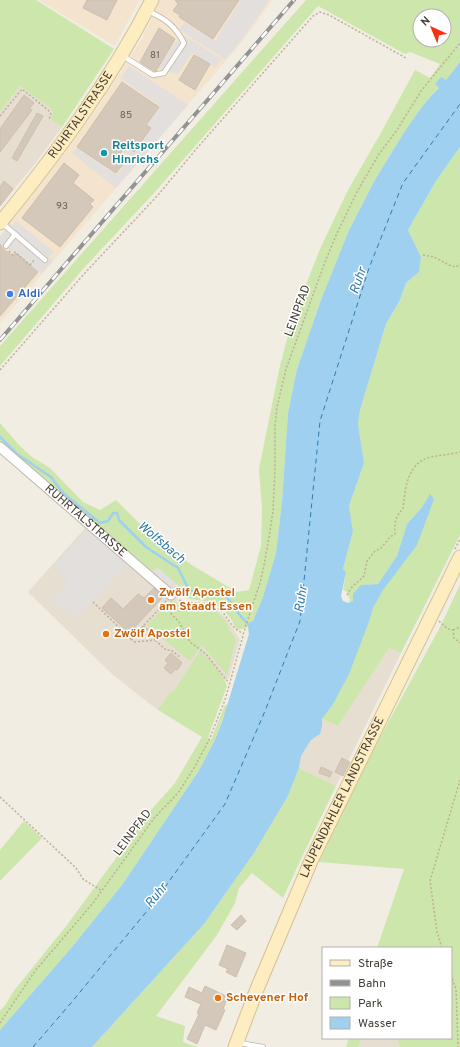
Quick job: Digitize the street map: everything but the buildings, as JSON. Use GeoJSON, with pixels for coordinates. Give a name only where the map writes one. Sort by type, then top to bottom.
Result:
{"type":"FeatureCollection","features":[{"type":"Feature","properties":{"kind":"main road","name":"RUHRTALSTRASSE"},"geometry":{"type":"LineString","coordinates":[[0,222],[63,141],[122,56],[149,5]]}},
{"type":"Feature","properties":{"kind":"main road","name":"LAUPENDAHLER LANDSTRASSE"},"geometry":{"type":"LineString","coordinates":[[236,1045],[257,989],[311,861],[460,557]]}},
{"type":"Feature","properties":{"kind":"street","name":"RUHRTALSTRASSE"},"geometry":{"type":"LineString","coordinates":[[0,447],[172,596]]}},
{"type":"Feature","properties":{"kind":"lane"},"geometry":{"type":"LineString","coordinates":[[122,56],[153,75],[164,74],[184,43],[177,30],[149,5]]}},
{"type":"Feature","properties":{"kind":"lane"},"geometry":{"type":"LineString","coordinates":[[0,222],[45,260]]}},
{"type":"Feature","properties":{"kind":"lane"},"geometry":{"type":"LineString","coordinates":[[6,247],[15,234]]}},
{"type":"Feature","properties":{"kind":"lane","name":"LAUPENDAHLER LANDSTRASSE"},"geometry":{"type":"LineString","coordinates":[[236,1045],[262,1047]]}},
{"type":"Feature","properties":{"kind":"path"},"geometry":{"type":"LineString","coordinates":[[0,370],[84,274],[158,195],[313,16],[320,12],[329,15],[406,58]]}},
{"type":"Feature","properties":{"kind":"path","name":"LEINPFAD"},"geometry":{"type":"LineString","coordinates":[[0,1023],[35,971],[102,891],[151,822],[175,797],[194,768],[209,740],[224,700],[247,620],[260,583],[272,524],[275,469],[275,426],[277,407],[286,369],[337,233],[372,166],[421,91],[460,43]]}},
{"type":"Feature","properties":{"kind":"path"},"geometry":{"type":"LineString","coordinates":[[0,116],[22,89],[48,110],[51,114],[49,119]]}},
{"type":"Feature","properties":{"kind":"path"},"geometry":{"type":"LineString","coordinates":[[6,247],[14,255],[16,252],[30,265]]}},
{"type":"Feature","properties":{"kind":"path"},"geometry":{"type":"LineString","coordinates":[[423,255],[434,257],[449,266],[456,267],[460,264]]}},
{"type":"Feature","properties":{"kind":"path"},"geometry":{"type":"LineString","coordinates":[[347,594],[364,576],[367,561],[375,551],[381,548],[390,537],[395,534],[394,526],[398,513],[403,509],[407,482],[414,467],[424,459],[460,452]]}},
{"type":"Feature","properties":{"kind":"path"},"geometry":{"type":"LineString","coordinates":[[130,639],[172,596],[182,602],[200,602],[218,608],[236,630],[243,633]]}},
{"type":"Feature","properties":{"kind":"path"},"geometry":{"type":"LineString","coordinates":[[93,602],[130,639],[135,642],[155,640]]}},
{"type":"Feature","properties":{"kind":"path"},"geometry":{"type":"LineString","coordinates":[[163,605],[179,622],[190,642],[206,654],[229,683]]}},
{"type":"Feature","properties":{"kind":"path"},"geometry":{"type":"LineString","coordinates":[[431,615],[448,629],[453,630],[460,627]]}},
{"type":"Feature","properties":{"kind":"path"},"geometry":{"type":"LineString","coordinates":[[143,626],[153,633],[155,640],[166,650],[171,650],[180,657]]}},
{"type":"Feature","properties":{"kind":"path"},"geometry":{"type":"LineString","coordinates":[[453,630],[454,638],[460,643]]}},
{"type":"Feature","properties":{"kind":"path"},"geometry":{"type":"LineString","coordinates":[[442,947],[437,932],[430,881],[460,780]]}},
{"type":"Feature","properties":{"kind":"path"},"geometry":{"type":"LineString","coordinates":[[0,797],[76,868],[83,879],[102,891]]}},
{"type":"Feature","properties":{"kind":"path"},"geometry":{"type":"LineString","coordinates":[[452,978],[456,989],[458,1047]]}},
{"type":"Feature","properties":{"kind":"shaded area"},"geometry":{"type":"Polygon","coordinates":[[[39,0],[139,0],[115,46],[39,0]]]}},
{"type":"Feature","properties":{"kind":"shaded area"},"geometry":{"type":"Polygon","coordinates":[[[161,0],[272,0],[242,42],[0,323],[0,236],[68,149],[100,104],[142,39],[161,0]]]}},
{"type":"Feature","properties":{"kind":"shaded area"},"geometry":{"type":"Polygon","coordinates":[[[241,0],[269,1],[238,44],[225,59],[179,30],[185,22],[215,41],[241,0]]]}},
{"type":"Feature","properties":{"kind":"shaded area"},"geometry":{"type":"Polygon","coordinates":[[[185,36],[221,59],[215,68],[192,53],[178,74],[159,67],[176,41],[180,43],[185,36]]]}},
{"type":"Feature","properties":{"kind":"shaded area"},"geometry":{"type":"Polygon","coordinates":[[[129,66],[188,105],[116,188],[72,153],[77,148],[117,175],[129,155],[123,151],[126,147],[135,153],[151,130],[147,126],[160,106],[121,78],[129,66]]]}},
{"type":"Feature","properties":{"kind":"shaded area"},"geometry":{"type":"Polygon","coordinates":[[[20,86],[50,108],[53,113],[51,120],[62,127],[34,165],[0,206],[0,112],[20,86]]]}},
{"type":"Feature","properties":{"kind":"shaded area","name":"Aldi"},"geometry":{"type":"Polygon","coordinates":[[[16,221],[54,252],[49,257],[53,261],[41,274],[16,252],[14,254],[0,243],[0,236],[10,223],[13,225],[16,221]]]}},
{"type":"Feature","properties":{"kind":"shaded area"},"geometry":{"type":"Polygon","coordinates":[[[86,527],[143,578],[148,573],[183,589],[176,601],[182,604],[198,603],[211,606],[226,618],[240,639],[229,678],[225,680],[205,655],[174,691],[169,693],[158,710],[111,673],[28,592],[86,527]]]}},
{"type":"Feature","properties":{"kind":"shaded area"},"geometry":{"type":"Polygon","coordinates":[[[87,529],[127,564],[76,619],[52,599],[69,581],[54,567],[87,529]]]}},
{"type":"Feature","properties":{"kind":"shaded area"},"geometry":{"type":"Polygon","coordinates":[[[158,568],[183,589],[179,595],[148,573],[158,568]]]}},
{"type":"Feature","properties":{"kind":"shaded area"},"geometry":{"type":"Polygon","coordinates":[[[389,648],[401,653],[336,786],[299,768],[301,756],[311,740],[320,734],[322,719],[338,726],[389,648]]]}},
{"type":"Feature","properties":{"kind":"shaded area"},"geometry":{"type":"Polygon","coordinates":[[[362,1039],[393,1039],[398,1041],[400,1047],[358,1047],[362,1039]]]}},
{"type":"Feature","properties":{"kind":"green space"},"geometry":{"type":"Polygon","coordinates":[[[0,0],[36,0],[114,49],[62,127],[51,120],[53,113],[50,108],[20,86],[0,112],[0,0]]]}},
{"type":"Feature","properties":{"kind":"green space"},"geometry":{"type":"Polygon","coordinates":[[[306,0],[460,0],[460,62],[446,80],[435,84],[439,88],[421,108],[376,178],[349,230],[321,300],[297,369],[288,413],[282,502],[276,553],[263,597],[253,621],[250,622],[248,627],[238,630],[224,610],[218,606],[209,602],[188,599],[179,595],[183,589],[148,573],[0,445],[0,423],[19,445],[32,457],[50,468],[83,502],[100,510],[116,500],[147,531],[190,564],[237,592],[249,590],[261,546],[262,508],[259,469],[279,370],[292,320],[320,249],[348,190],[415,70],[430,78],[440,64],[410,52],[405,54],[318,6],[154,193],[83,269],[0,366],[0,346],[306,0]]]}},
{"type":"Feature","properties":{"kind":"green space"},"geometry":{"type":"Polygon","coordinates":[[[460,147],[460,535],[401,653],[389,648],[338,726],[322,719],[332,706],[370,619],[373,608],[430,495],[407,524],[397,556],[378,584],[361,585],[353,601],[348,603],[350,600],[347,592],[343,590],[346,572],[343,569],[353,531],[349,506],[364,463],[358,424],[360,410],[386,324],[400,300],[406,283],[419,272],[421,257],[408,230],[436,181],[460,147]]]}},
{"type":"Feature","properties":{"kind":"green space"},"geometry":{"type":"Polygon","coordinates":[[[460,585],[460,1047],[400,1047],[398,1041],[393,1039],[452,1039],[452,947],[377,947],[404,869],[319,862],[364,767],[439,629],[460,585]]]}},
{"type":"Feature","properties":{"kind":"green space"},"geometry":{"type":"Polygon","coordinates":[[[171,600],[182,606],[199,603],[216,611],[225,620],[236,639],[227,675],[202,645],[190,661],[147,625],[171,600]]]}},
{"type":"Feature","properties":{"kind":"green space"},"geometry":{"type":"Polygon","coordinates":[[[200,651],[216,667],[227,686],[208,737],[211,740],[225,705],[228,705],[214,742],[198,772],[122,885],[72,947],[0,1030],[0,1011],[13,992],[67,925],[152,809],[175,783],[202,737],[158,710],[169,693],[174,691],[200,651]]]}},
{"type":"Feature","properties":{"kind":"green space"},"geometry":{"type":"Polygon","coordinates":[[[299,768],[336,786],[283,898],[252,873],[239,888],[235,903],[217,935],[156,1016],[185,1026],[183,1042],[197,1047],[92,1047],[204,924],[254,853],[288,796],[299,768]]]}},
{"type":"Feature","properties":{"kind":"green space"},"geometry":{"type":"Polygon","coordinates":[[[24,821],[42,838],[0,881],[0,850],[24,821]]]}},
{"type":"Feature","properties":{"kind":"green space"},"geometry":{"type":"Polygon","coordinates":[[[349,1039],[362,1039],[358,1047],[346,1047],[349,1039]]]}},
{"type":"Feature","properties":{"kind":"water","name":"Ruhr"},"geometry":{"type":"Polygon","coordinates":[[[460,62],[460,147],[436,181],[408,230],[421,257],[419,272],[406,283],[400,300],[386,324],[360,410],[358,424],[364,463],[349,506],[353,531],[343,569],[346,572],[341,596],[343,601],[348,603],[353,601],[353,594],[361,585],[378,584],[397,556],[407,524],[422,507],[430,494],[434,499],[417,545],[383,590],[373,608],[349,674],[332,706],[322,719],[320,734],[311,740],[301,756],[299,768],[288,796],[254,853],[204,924],[92,1047],[0,1047],[0,1030],[72,947],[122,885],[198,772],[214,742],[222,722],[249,634],[248,627],[250,622],[253,621],[263,597],[276,553],[282,502],[288,413],[297,369],[321,300],[349,230],[376,178],[421,108],[439,88],[435,84],[441,77],[446,80],[460,62]]]}},
{"type":"Feature","properties":{"kind":"waterway","name":"Wolfsbach"},"geometry":{"type":"LineString","coordinates":[[0,437],[17,454],[51,477],[63,493],[100,523],[108,521],[113,513],[117,513],[119,520],[146,547],[178,568],[188,588],[196,594],[210,595],[216,590],[223,592],[240,615],[251,626]]}},
{"type":"Feature","properties":{"kind":"ferry route"},"geometry":{"type":"LineString","coordinates":[[33,1047],[152,905],[225,804],[265,711],[300,621],[320,421],[369,268],[403,183],[460,104]]}},
{"type":"Feature","properties":{"kind":"railway"},"geometry":{"type":"LineString","coordinates":[[0,340],[294,0]]}},
{"type":"Feature","properties":{"kind":"place","name":"Reitsport Hinrichs"},"geometry":{"type":"Point","coordinates":[104,153]}},
{"type":"Feature","properties":{"kind":"place","name":"Aldi"},"geometry":{"type":"Point","coordinates":[10,294]}},
{"type":"Feature","properties":{"kind":"place","name":"Zwölf Apostel am Staadt Essen"},"geometry":{"type":"Point","coordinates":[151,600]}},
{"type":"Feature","properties":{"kind":"place","name":"Zwölf Apostel"},"geometry":{"type":"Point","coordinates":[106,634]}},
{"type":"Feature","properties":{"kind":"place","name":"Schevener Hof"},"geometry":{"type":"Point","coordinates":[218,998]}}]}
